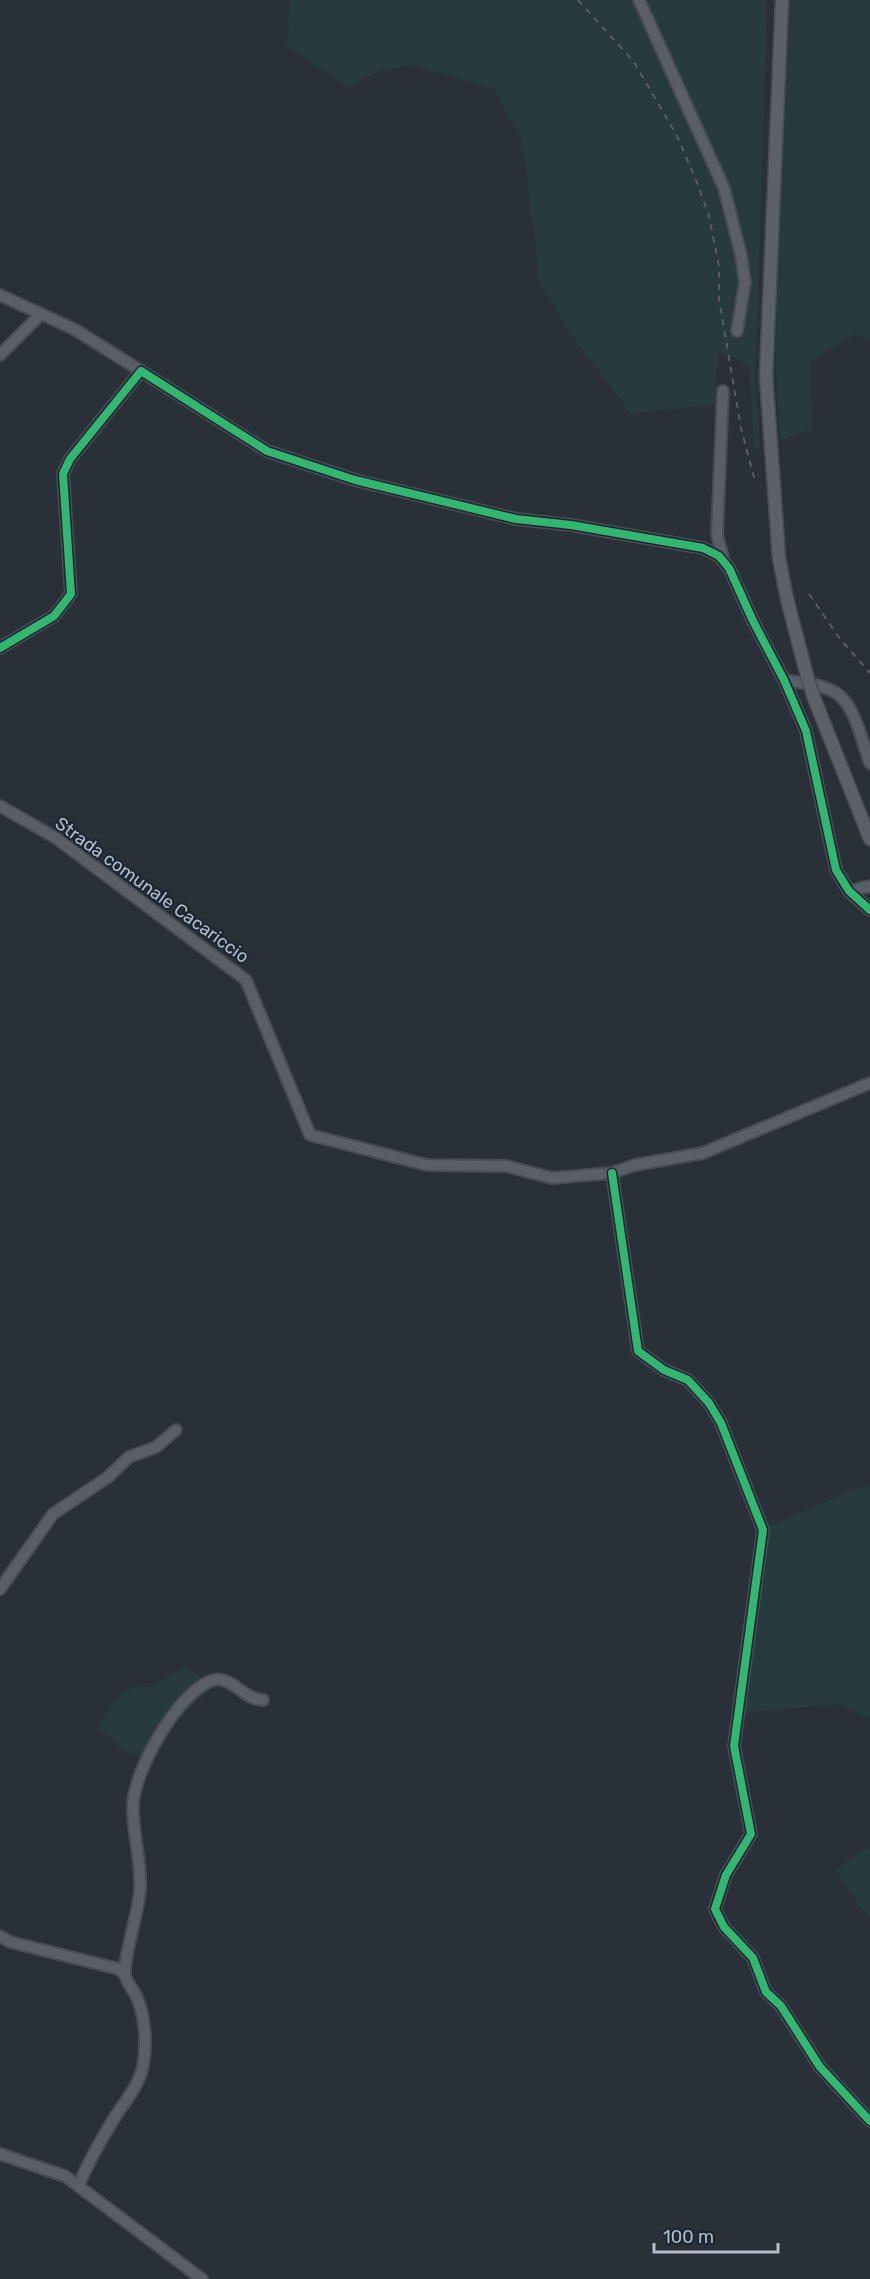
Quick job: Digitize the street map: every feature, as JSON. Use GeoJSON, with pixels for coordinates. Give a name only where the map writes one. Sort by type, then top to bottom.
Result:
{"type":"FeatureCollection","features":[{"type":"Feature","properties":{"kind":"main road"},"geometry":{"type":"LineString","coordinates":[[782,0],[766,376],[779,558],[814,698],[870,839]]}},
{"type":"Feature","properties":{"kind":"street"},"geometry":{"type":"LineString","coordinates":[[639,0],[726,196],[741,255],[745,282],[738,331]]}},
{"type":"Feature","properties":{"kind":"street"},"geometry":{"type":"LineString","coordinates":[[0,295],[74,329],[267,451],[333,473],[516,519],[572,525],[703,548],[724,562],[784,680],[806,731],[836,870],[849,891],[870,910]]}},
{"type":"Feature","properties":{"kind":"street"},"geometry":{"type":"LineString","coordinates":[[0,355],[41,314]]}},
{"type":"Feature","properties":{"kind":"street"},"geometry":{"type":"LineString","coordinates":[[0,648],[54,616],[71,594],[63,474],[70,459],[141,371]]}},
{"type":"Feature","properties":{"kind":"street"},"geometry":{"type":"LineString","coordinates":[[723,391],[717,535],[724,562]]}},
{"type":"Feature","properties":{"kind":"street"},"geometry":{"type":"LineString","coordinates":[[784,680],[828,689],[839,695],[850,711],[870,763]]}},
{"type":"Feature","properties":{"kind":"street","name":"Strada comunale Cacariccio"},"geometry":{"type":"LineString","coordinates":[[0,806],[56,838],[246,980],[310,1135],[427,1165],[506,1166],[552,1178],[612,1173],[635,1165],[703,1154],[870,1083]]}},
{"type":"Feature","properties":{"kind":"street"},"geometry":{"type":"LineString","coordinates":[[849,891],[870,886]]}},
{"type":"Feature","properties":{"kind":"street"},"geometry":{"type":"LineString","coordinates":[[612,1173],[638,1351],[664,1370],[688,1380],[709,1403],[721,1423],[763,1530],[734,1746],[751,1834],[726,1875],[715,1909],[724,1927],[753,1958],[766,1992],[782,2006],[820,2067],[870,2121]]}},
{"type":"Feature","properties":{"kind":"street"},"geometry":{"type":"LineString","coordinates":[[0,1589],[53,1514],[108,1477],[129,1457],[156,1448],[176,1430]]}},
{"type":"Feature","properties":{"kind":"street"},"geometry":{"type":"LineString","coordinates":[[125,1975],[140,1890],[133,1804],[138,1780],[155,1744],[174,1714],[195,1691],[211,1680],[225,1679],[254,1700],[262,1700]]}},
{"type":"Feature","properties":{"kind":"street"},"geometry":{"type":"LineString","coordinates":[[0,1936],[9,1942],[119,1969],[125,1975],[137,1999],[147,2033],[142,2069],[130,2097],[116,2116],[79,2185]]}},
{"type":"Feature","properties":{"kind":"street"},"geometry":{"type":"LineString","coordinates":[[0,2154],[41,2166],[79,2185],[202,2279]]}},
{"type":"Feature","properties":{"kind":"green space"},"geometry":{"type":"Polygon","coordinates":[[[290,0],[767,0],[755,384],[760,448],[754,450],[749,365],[718,351],[715,404],[631,414],[578,344],[540,284],[522,139],[493,89],[414,65],[381,70],[348,87],[287,46],[290,0]]]}},
{"type":"Feature","properties":{"kind":"green space"},"geometry":{"type":"Polygon","coordinates":[[[786,0],[870,0],[870,339],[855,334],[810,362],[812,429],[780,440],[776,275],[786,0]]]}},
{"type":"Feature","properties":{"kind":"green space"},"geometry":{"type":"Polygon","coordinates":[[[870,1486],[870,1719],[841,1704],[741,1713],[759,1619],[765,1528],[855,1489],[870,1486]]]}},
{"type":"Feature","properties":{"kind":"green space"},"geometry":{"type":"Polygon","coordinates":[[[186,1667],[213,1686],[167,1731],[150,1760],[127,1752],[98,1729],[111,1707],[124,1693],[137,1686],[150,1687],[186,1667]]]}},
{"type":"Feature","properties":{"kind":"green space"},"geometry":{"type":"Polygon","coordinates":[[[870,1847],[870,1920],[835,1870],[870,1847]]]}},
{"type":"Feature","properties":{"kind":"railway"},"geometry":{"type":"LineString","coordinates":[[578,0],[634,62],[678,138],[698,185],[709,216],[719,266],[719,299],[741,428],[755,481]]}},
{"type":"Feature","properties":{"kind":"railway"},"geometry":{"type":"LineString","coordinates":[[809,594],[840,639],[870,673]]}},
{"type":"Feature","properties":{"kind":"cycle path"},"geometry":{"type":"LineString","coordinates":[[0,648],[54,616],[71,594],[63,474],[70,459],[141,371],[267,451],[355,480],[516,519],[571,525],[703,548],[719,556],[729,568],[753,621],[784,680],[806,731],[836,870],[849,891],[870,910]]}},
{"type":"Feature","properties":{"kind":"cycle path"},"geometry":{"type":"LineString","coordinates":[[612,1173],[638,1351],[664,1370],[688,1380],[709,1403],[721,1423],[763,1530],[734,1746],[751,1834],[726,1875],[715,1909],[724,1927],[753,1958],[766,1992],[781,2006],[820,2067],[870,2121]]}}]}
